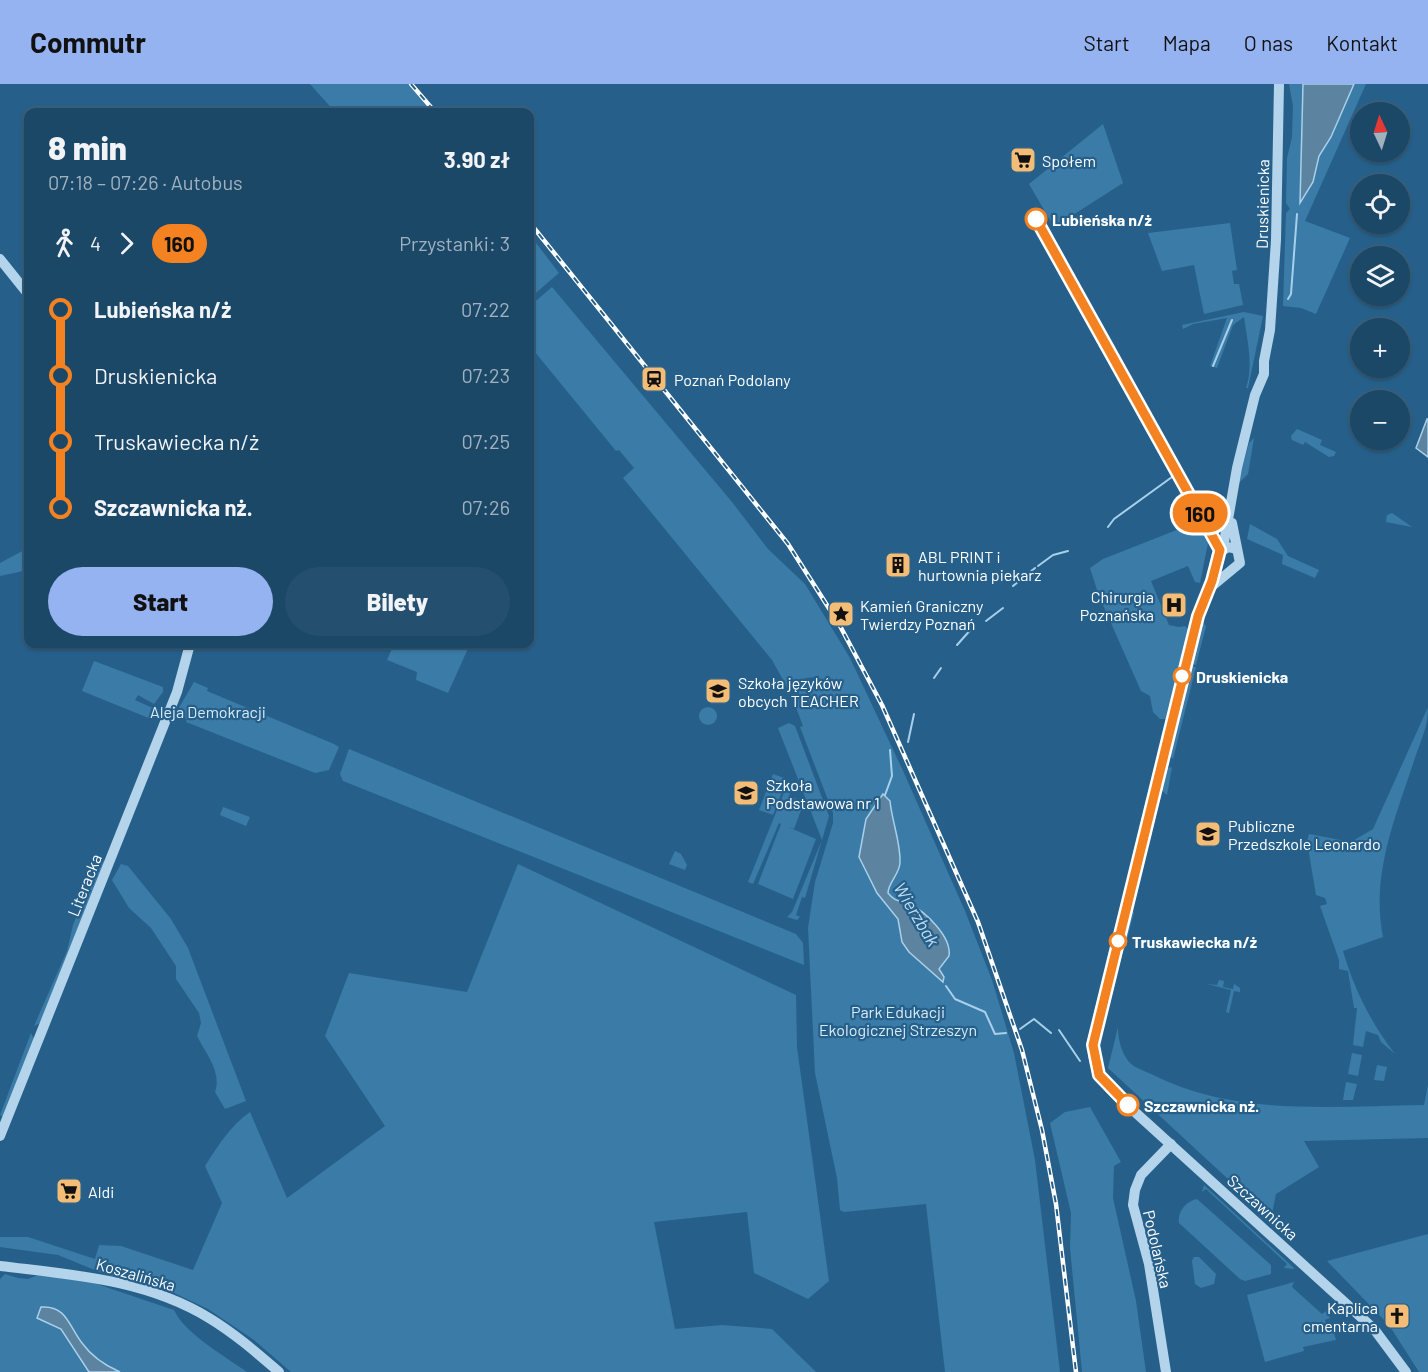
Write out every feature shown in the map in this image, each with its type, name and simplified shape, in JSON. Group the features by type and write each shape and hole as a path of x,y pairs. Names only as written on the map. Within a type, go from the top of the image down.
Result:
{"street":[{"name":"Druskienicka","path":"1223,548 1237,468 1255,396 1264,374 1272,312 1279,84"},
{"path":"0,259 24,289"},
{"name":"Druskienicka","path":"1230,508 1236,549"},
{"path":"1223,548 1236,549 1240,556 1240,564 1228,571 1209,588 1217,554 1223,548"},
{"path":"1216,562 1220,568 1228,571"},
{"name":"Szczawnicka","path":"1209,588 1198,616 1095,1035 1093,1052 1096,1068 1114,1093 1374,1329 1391,1348 1406,1372"},
{"name":"Literacka","path":"0,1136 177,692 189,648"},
{"name":"Podolańska","path":"1166,1372 1151,1275 1133,1205 1135,1190 1141,1175 1171,1144"},
{"name":"Koszalińska","path":"0,1266 100,1278 161,1295 221,1326 279,1372"}],"green space":[{"path":"310,84 408,84 428,108 331,108"},
{"path":"1289,84 1366,84 1358,102 1350,102 1350,120 1305,221 1350,238 1316,314 1301,308 1283,306 1286,213 1290,209 1286,203 1287,158 1292,137 1293,106"},
{"path":"1103,124 1123,183 1054,227 1029,184"},
{"path":"1230,223 1237,270 1232,271 1234,284 1239,284 1243,305 1204,314 1194,265 1162,271 1148,233"},
{"path":"534,240 559,273 534,295"},
{"name":"Park Edukacji Ekologicznej Strzeszyn","path":"552,287 732,502 768,549 805,584 850,658 965,911 992,980 1014,1053 1035,1160 1060,1372 945,1372 926,1204 844,1212 840,1210 837,1178 815,1073 808,928 815,882 833,823 833,813 800,727 803,726 792,697 816,677 806,678 802,684 797,683 787,687 772,660 623,478 634,468 619,450 616,451 534,351 534,303"},
{"path":"1244,312 1263,316 1248,388 1246,388 1250,362 1244,317 1233,325 1217,368 1210,366 1227,318 1193,324 1183,329 1182,325"},
{"path":"1297,429 1322,440 1320,445 1336,452 1334,456 1329,457 1305,442 1303,445 1292,440 1291,436"},
{"path":"1254,438 1248,474 1238,484 1249,443"},
{"path":"1392,513 1412,527 1386,522 1387,515"},
{"path":"1197,522 1208,543 1200,583 1195,582 1188,566 1151,581 1169,625 1185,626 1190,631 1167,719 1160,719 1153,712 1150,696 1141,691 1099,596 1090,568 1103,559"},
{"path":"1250,524 1277,539 1288,556 1319,570 1315,578 1282,564 1283,555 1247,539"},
{"path":"24,550 24,571 0,576 0,563"},
{"path":"1202,621 1206,626 1196,665 1192,664"},
{"path":"392,648 468,648 448,693 416,680 417,672 387,660"},
{"path":"94,661 163,687 163,692 154,704 138,695 135,700 155,709 151,719 82,691"},
{"path":"1189,666 1196,667 1173,759 1167,752"},
{"name":"Aleja Demokracji","path":"194,682 208,688 207,691 339,747 329,770 315,773 186,722 187,719 178,716 177,711"},
{"path":"708,707 714,710 717,716 714,722 708,725 702,722 699,716 702,710"},
{"path":"1428,707 1425,729 1386,849 1380,892 1383,937 1343,951 1364,1005 1395,1054 1381,1042 1378,1035 1366,1031 1363,1047 1353,1045 1357,1008 1354,1008 1348,971 1339,969 1339,960 1320,906 1327,904 1325,898 1316,895 1307,841 1309,834 1351,842 1373,829"},
{"path":"789,723 795,726 829,816 822,840 778,728"},
{"path":"349,749 796,934 803,943 804,965 343,781 340,774"},
{"path":"1172,767 1167,795 1159,788 1163,769"},
{"path":"773,774 787,779 773,815 759,810"},
{"path":"787,785 793,787 789,796 804,802 794,829 788,827 816,839 793,899 758,884 781,824 779,823 753,884 748,882"},
{"path":"223,807 250,817 246,826 220,815"},
{"path":"822,840 805,898 802,897 796,915 800,917 797,920 787,917 792,912"},
{"path":"675,851 681,854 687,865 685,870 669,864"},
{"path":"102,854 104,863 40,1023 34,1026 67,951 73,925"},
{"path":"121,864 128,866 171,919 188,948 246,1101 225,1109 215,1092 217,1085 215,1070 197,1036 201,1023 199,1013 176,979 176,966 151,928 129,908 112,880"},
{"path":"518,864 796,995 797,1047 829,1281 808,1299 754,1273 747,1212 654,1222 675,1329 722,1325 772,1329 816,1372 291,1372 254,1340 208,1309 170,1291 102,1273 58,1255 0,1247 0,1237 28,1237 95,1259 99,1245 121,1246 193,1270 222,1203 205,1166 230,1130 250,1112 287,1198 385,1126 325,1036 349,973 467,992"},
{"path":"1129,911 1134,912 1124,951 1121,943"},
{"path":"1219,980 1224,981 1223,987 1233,989 1234,984 1240,988 1240,992 1234,991 1229,1013 1226,1012 1231,990 1207,984 1217,985"},
{"path":"1118,1027 1122,1050 1131,1064 1185,1088 1218,1098 1286,1106 1424,1105 1428,1085 1428,1138 1304,1141 1319,1167 1276,1194 1272,1214 1257,1202 1255,1204 1108,1068"},
{"path":"31,1033 34,1039 3,1117 0,1115"},
{"path":"1352,1053 1362,1055 1358,1076 1348,1074"},
{"path":"1377,1065 1387,1067 1384,1081 1374,1080"},
{"path":"1346,1082 1357,1084 1353,1100 1343,1100"},
{"path":"1090,1107 1121,1162 1114,1166 1113,1198 1136,1301 1146,1372 1082,1372 1070,1248 1071,1213 1050,1123 1065,1112"},
{"path":"1204,1185 1294,1269 1284,1268 1287,1264 1206,1189 1202,1192"},
{"path":"1197,1199 1271,1265 1271,1274 1245,1281 1240,1279 1179,1223 1179,1215 1183,1208 1189,1202"},
{"path":"1428,1234 1428,1372 1419,1372 1389,1325 1327,1261"},
{"path":"1194,1257 1199,1257 1216,1274 1214,1284 1201,1288 1195,1284 1192,1261"},
{"path":"5,1274 28,1279 38,1275 88,1281 174,1310 179,1319 196,1336 247,1372 0,1372 0,1279"},
{"path":"1294,1282 1292,1287 1322,1314 1326,1311 1330,1318 1325,1320 1327,1327 1332,1326 1336,1340 1303,1347 1304,1351 1265,1362 1247,1295"}],"water":[{"path":"1303,84 1354,84 1331,137 1319,156 1313,182 1300,203"},
{"path":"1428,419 1428,457 1416,448"},
{"path":"883,794 890,801 900,855 899,867 888,893 895,899 922,912 942,933 949,949 949,956 939,969 944,977 943,982 909,952 902,942 898,919 877,893 859,857 866,819"},
{"path":"41,1307 50,1307 62,1313 90,1352 120,1372 89,1372 61,1329 37,1318"}],"waterway":[{"name":"Wierzbak","path":"1288,299 1291,294 1297,214"},
{"name":"Wierzbak","path":"1213,366 1232,320"},
{"name":"Wierzbak","path":"1108,527 1114,519 1172,477"},
{"name":"Wierzbak","path":"1038,566 1053,555 1068,551"},
{"name":"Wierzbak","path":"1013,586 1035,568"},
{"name":"Wierzbak","path":"986,621 1003,608"},
{"name":"Wierzbak","path":"957,645 973,627"},
{"name":"Wierzbak","path":"934,678 941,668"},
{"name":"Wierzbak","path":"908,742 914,714"},
{"name":"Wierzbak","path":"885,795 892,776 890,750"},
{"name":"Wierzbak","path":"946,986 955,999 985,1012 995,1034 1006,1033"},
{"name":"Wierzbak","path":"1020,1029 1034,1019 1051,1033"},
{"name":"Wierzbak","path":"1059,1030 1080,1061"}],"railway":[{"path":"411,84 432,108"},
{"path":"534,228 788,544 839,624 882,705 978,922 1022,1050 1042,1130 1056,1204 1076,1372"}],"bus line":[{"name":"160","path":"1036,219 1220,550 1217,554 1212,581 1198,616 1093,1045 1094,1063 1099,1075 1106,1085 1128,1105"}],"place":[{"name":"Społem","path":"1023,160"},
{"name":"Lubieńska n/ż","path":"1036,219"},
{"name":"Poznań Podolany","path":"654,379"},
{"name":"ABL PRINT i hurtownia piekarz","path":"898,565"},
{"name":"Chirurgia Poznańska","path":"1174,605"},
{"name":"Kamień Graniczny Twierdzy Poznań","path":"841,614"},
{"name":"Druskienicka","path":"1182,676"},
{"name":"Szkoła języków obcych TEACHER","path":"718,691"},
{"name":"Szkoła Podstawowa nr 1","path":"746,793"},
{"name":"Publiczne Przedszkole Leonardo","path":"1208,834"},
{"name":"Truskawiecka n/ż","path":"1118,941"},
{"name":"Szczawnicka nż.","path":"1128,1105"},
{"name":"Aldi","path":"69,1191"},
{"name":"Kaplica cmentarna","path":"1397,1316"}]}
